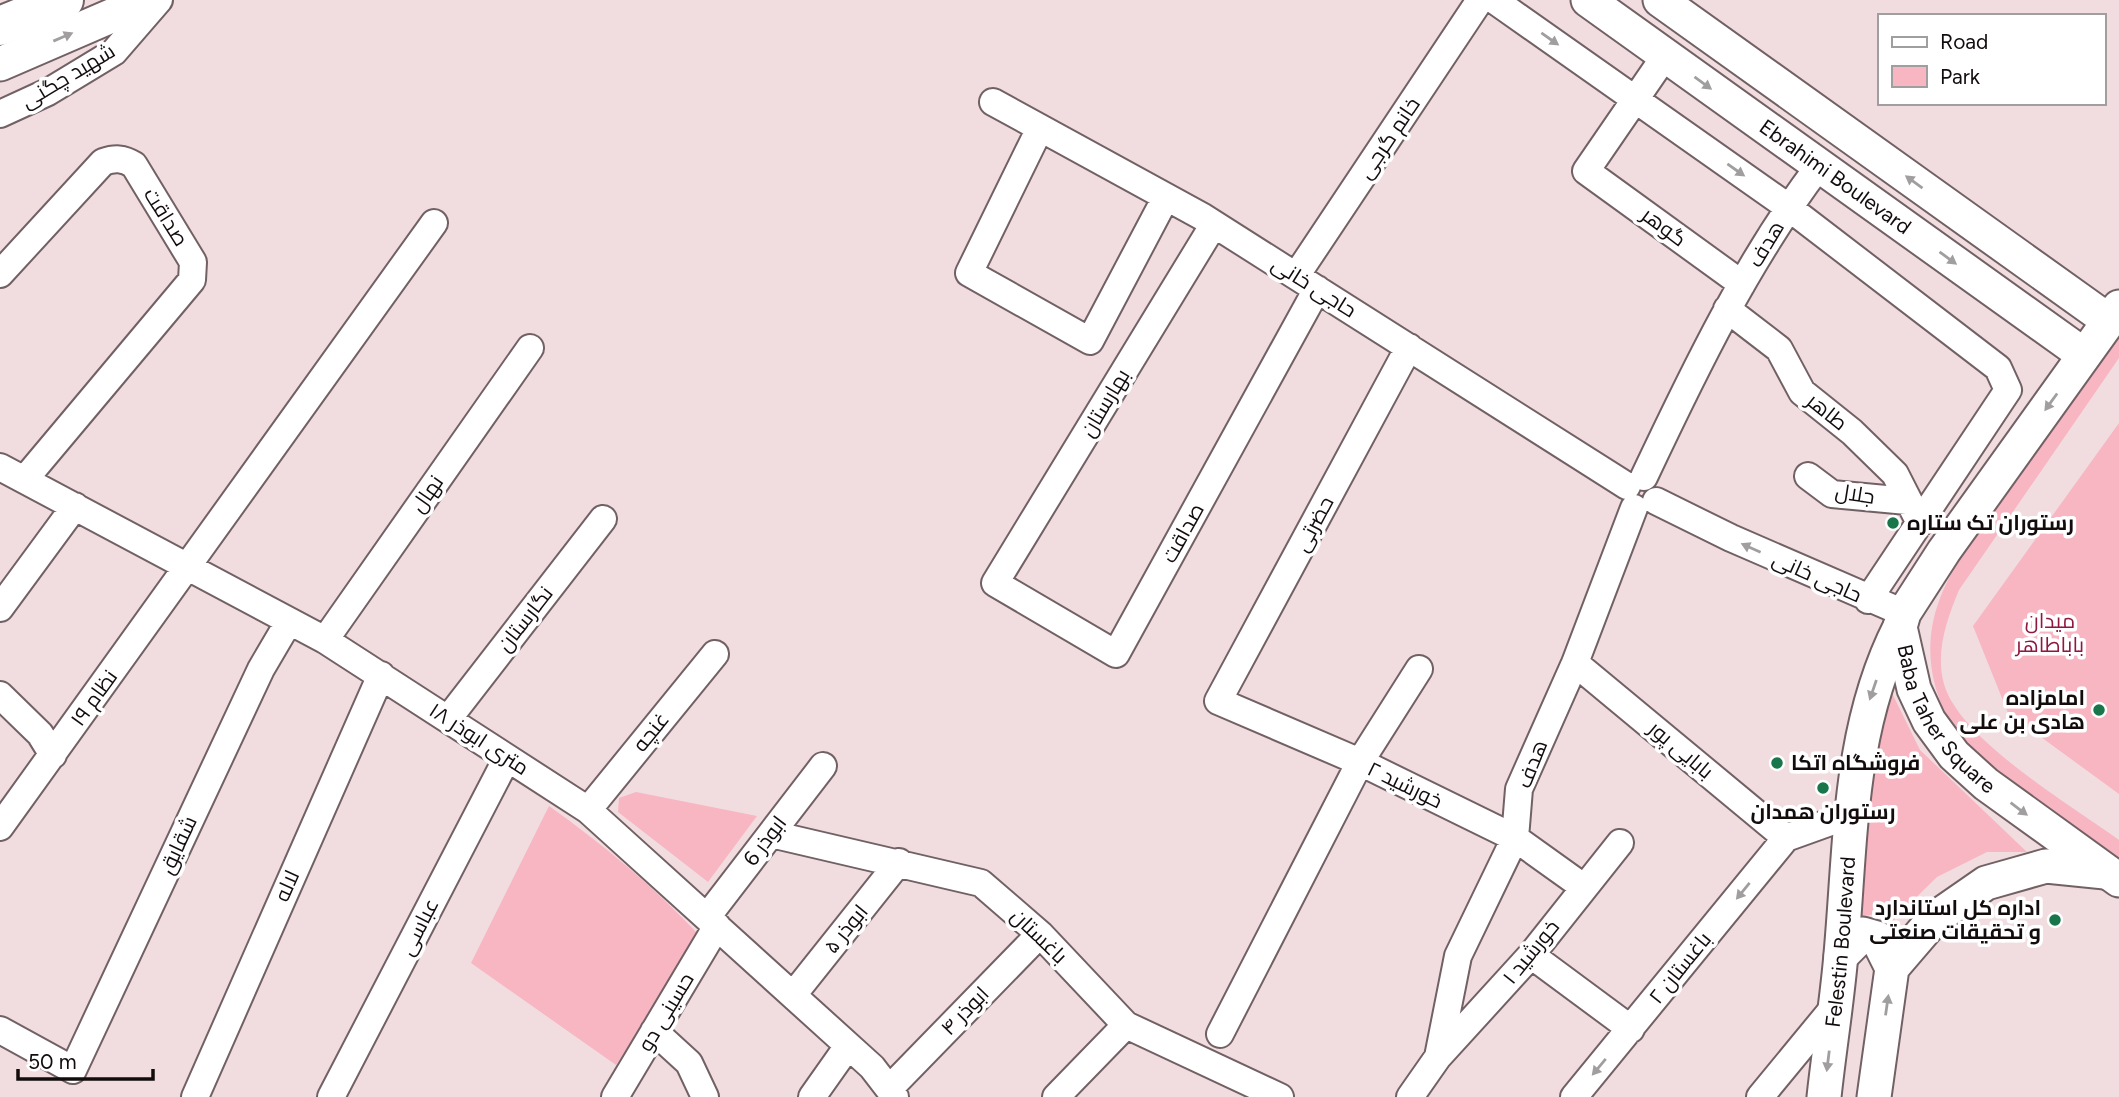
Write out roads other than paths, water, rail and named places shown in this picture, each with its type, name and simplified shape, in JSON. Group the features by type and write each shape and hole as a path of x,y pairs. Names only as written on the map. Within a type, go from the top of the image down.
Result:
{"highway":[{"path":"0,26 64,0"}],"main road":[{"path":"0,64 148,0"},
{"name":"Ebrahimi Boulevard","path":"1588,0 2084,355"},
{"name":"Ebrahimi Boulevard","path":"1660,0 2057,284 2114,314"},
{"path":"2029,316 2041,317 2055,307 2060,299 2057,284"},
{"name":"Baba Taher Square","path":"2114,314 1944,551 1902,620 1914,689 1928,721 1954,755 1986,785 2114,876"},
{"name":"Felestin Boulevard","path":"1824,1097 1841,956 1850,815 1869,701 1883,660 1902,620"},
{"path":"1874,1097 1892,968 1934,919 1986,883 2046,866 2114,876"},
{"path":"1841,956 1863,934 1877,938 1892,968"}],"street":[{"name":"شهید چگنی","path":"0,114 48,92 114,52 159,0"},
{"name":"خانم گرجی","path":"1307,283 1480,0"},
{"path":"1494,0 1788,207 1998,368 2008,390 1913,512 1868,600"},
{"path":"1636,100 1665,56"},
{"name":"گوهر","path":"1636,100 1586,171 1742,284"},
{"name":"حاجی خانی","path":"993,102 1214,225 1640,493 1868,600 1902,620"},
{"path":"1040,128 969,273 1090,341 1166,197"},
{"name":"صداقت","path":"0,274 103,162 114,158 134,165 193,262 192,280 25,479"},
{"name":"هدف","path":"1410,1097 1438,1057 1458,956 1515,838 1519,789 1576,663 1640,493 1727,309 1788,207 1819,166"},
{"name":"نظام ۱۹","path":"0,827 434,223"},
{"name":"بهارستان","path":"995,583 1214,225"},
{"name":"صداقت","path":"995,583 1116,654 1307,283"},
{"name":"طاهر","path":"1727,309 1779,349 1802,393 1852,432 1895,474 1913,512"},
{"name":"حضرتی","path":"1218,701 1409,346"},
{"name":"نهال","path":"325,640 530,348"},
{"name":"۱۸ متری ابوذر","path":"0,467 325,640 588,810 872,1067 892,1093"},
{"name":"جلال","path":"1808,476 1832,494 1913,512"},
{"path":"0,608 75,506"},
{"name":"نگارستان","path":"448,719 603,519"},
{"name":"شقایق","path":"0,1030 73,1070 261,669 288,622"},
{"name":"غنچه","path":"588,810 715,654"},
{"name":"بابایی پور","path":"1576,663 1786,838"},
{"path":"1220,1034 1360,762 1419,669"},
{"name":"لاله","path":"195,1097 381,675"},
{"path":"0,695 40,734 53,755"},
{"name":"خورشید ۲","path":"1218,701 1360,762 1515,838 1582,886"},
{"name":"عباسی","path":"331,1097 507,758"},
{"name":"ابوذر 6","path":"712,922 771,834 823,766"},
{"path":"1786,838 1850,815"},
{"name":"باغستان","path":"771,834 981,883 1040,934 1126,1025 1267,1095"},
{"name":"باغستان ۲","path":"1574,1097 1786,838"},
{"name":"خورشید ۱","path":"1438,1057 1531,955 1582,886 1620,843"},
{"name":"ابوذر ۵","path":"793,995 900,863"},
{"name":"حسینی دو","path":"615,1097 654,1031 712,922"},
{"name":"ابوذر ۴","path":"892,1093 1040,934"},
{"path":"1531,955 1631,1029"},
{"path":"1760,1097 1835,1006"},
{"path":"1056,1097 1126,1025"},
{"path":"654,1031 689,1063 705,1097"},
{"path":"812,1097 848,1046"}],"place":[{"name":"رستوران تک ستاره","path":"1893,523"},
{"name":"امامزاده هادی بن علی","path":"2099,710"},
{"name":"فروشگاه اتکا","path":"1777,763"},
{"name":"رستوران همدان","path":"1823,788"},
{"name":"اداره کل استاندارد و تحقیقات صنعتی","path":"2055,920"}],"park label":[{"name":"میدان باباطاهر","path":"2050,633"}]}
